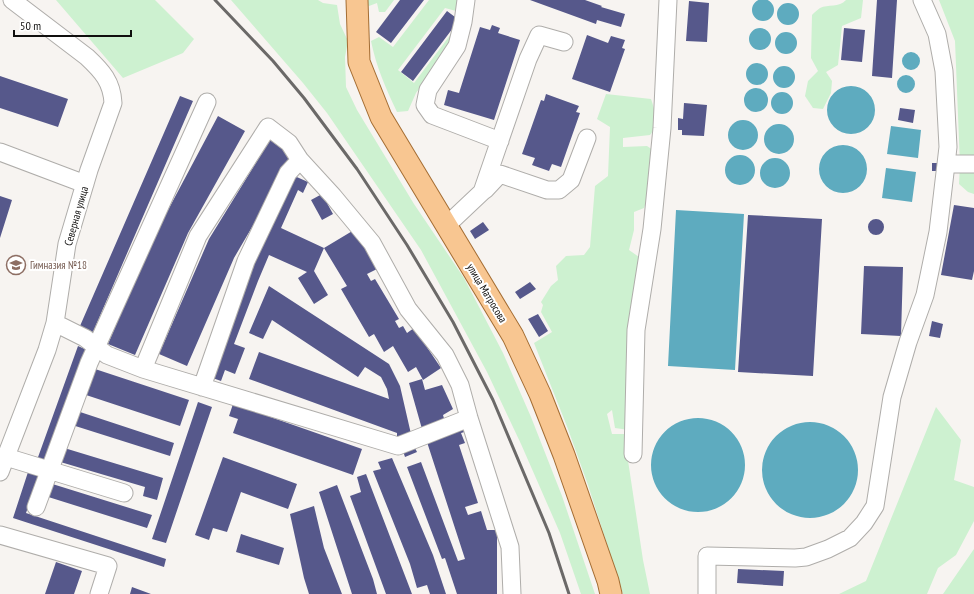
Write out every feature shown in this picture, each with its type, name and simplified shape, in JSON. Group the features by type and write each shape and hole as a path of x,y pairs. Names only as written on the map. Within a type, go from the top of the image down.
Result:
{"main road":[{"name":"улица Матросова","path":"357,0 358,62 381,117 514,336 540,394 567,463 608,581 611,594"}],"street":[{"name":"Северная улица","path":"3,464 47,350 55,324 67,244 96,148 109,117 113,103 112,92 108,82 98,67 12,0"},
{"path":"466,0 464,22 457,46 428,90 426,105 432,115 500,141"},
{"path":"633,454 636,330 652,229 662,128 668,0"},
{"path":"707,594 707,556 795,558 828,550 850,538 864,523 875,506 892,397 926,288 938,232 948,147 944,71 937,34 922,0"},
{"path":"482,192 528,59 539,35 564,42"},
{"path":"36,507 89,363 207,102"},
{"path":"143,369 198,236 268,127 289,143 300,160 333,196 372,243 408,310 445,355 460,385 510,546 512,594"},
{"path":"447,225 500,174 547,190 559,190 571,180 587,138"},
{"path":"0,152 85,184"},
{"path":"202,387 246,261 288,173 300,160"},
{"path":"946,164 974,164"},
{"path":"55,324 85,338 107,355 143,369 398,446 469,418"},
{"path":"3,464 49,470 124,493"},
{"path":"0,535 108,566 99,594"}],"green space":[{"path":"56,0 155,0 194,39 183,53 123,78"},
{"path":"231,0 318,0 323,3 337,5 340,24 348,41 345,57 346,87 357,110 414,204 464,278 503,353 531,417 562,496 595,594 581,594 560,533 521,444 487,372 421,250 327,113"},
{"path":"364,0 394,0 385,12 379,12 377,3 369,6 364,2"},
{"path":"429,0 459,0 456,11 445,8 398,70 414,83 451,34 454,36 453,42 416,93 408,111 397,112 382,77 371,41 379,37 393,47"},
{"path":"846,0 863,0 861,18 842,26 838,65 826,72 832,81 831,93 823,109 813,108 805,96 808,81 818,71 811,58 812,15 820,8 837,5"},
{"path":"939,0 974,0 974,194 968,192 959,184 960,165 955,41"},
{"path":"606,94 651,99 655,117 653,131 650,135 623,138 623,147 647,146 653,150 649,194 644,208 634,212 634,230 629,250 639,257 627,334 629,430 615,428 612,410 607,414 612,434 624,434 643,560 650,594 623,594 588,485 568,429 534,343 552,332 541,312 543,305 541,302 551,286 558,280 556,266 566,256 584,255 590,247 595,186 608,176 610,127 597,119"},
{"path":"936,407 961,440 954,480 974,487 974,521 956,555 938,568 927,594 839,594 866,581"},
{"path":"974,549 974,594 943,594"}],"water":[{"path":"763,-1 771,2 774,10 771,18 763,21 755,18 752,10 755,2"},
{"path":"788,3 796,6 799,14 796,22 788,25 780,22 777,14 780,6"},
{"path":"756,28 764,28 771,35 771,43 764,50 756,50 749,43 749,35"},
{"path":"782,32 790,32 797,39 797,47 790,54 782,54 775,47 775,39"},
{"path":"911,52 917,55 920,61 917,67 911,70 905,67 902,61 905,55"},
{"path":"757,63 765,66 768,74 765,82 757,85 749,82 746,74 749,66"},
{"path":"784,66 792,69 795,77 792,85 784,88 776,85 773,77 776,69"},
{"path":"906,75 912,78 915,84 912,90 906,93 900,90 897,84 900,78"},
{"path":"846,86 856,86 868,93 875,105 875,115 868,127 856,134 846,134 838,130 831,123 827,115 827,105 831,97 838,90"},
{"path":"756,88 764,92 768,100 764,108 756,112 748,108 744,100 748,92"},
{"path":"782,92 790,95 793,103 790,111 782,114 774,111 771,103 774,95"},
{"path":"743,120 754,124 758,135 754,146 743,150 732,146 728,135 732,124"},
{"path":"779,124 785,125 793,133 793,145 785,153 779,154 773,153 765,145 764,139 765,133 773,125"},
{"path":"891,126 921,130 918,158 887,154"},
{"path":"843,145 852,147 860,152 865,160 867,169 865,178 860,186 852,191 843,193 834,191 826,186 821,178 819,169 821,160 826,152 834,147"},
{"path":"740,155 750,160 755,170 750,180 740,185 730,180 725,170 730,160"},
{"path":"775,158 785,163 790,173 785,183 775,188 765,183 760,173 765,163"},
{"path":"886,168 916,172 912,202 882,198"},
{"path":"676,210 744,214 735,370 668,366"},
{"path":"689,418 707,418 716,421 732,431 742,447 745,456 745,474 742,483 732,499 716,509 707,512 689,512 680,509 664,499 654,483 651,474 651,456 654,447 664,431 680,421"},
{"path":"810,422 828,426 844,436 854,452 858,470 854,488 844,504 828,514 810,518 792,514 776,504 766,488 762,470 766,452 776,436 792,426"}],"building":[{"path":"400,0 424,0 391,43 376,32"},
{"path":"530,0 585,0 602,6 601,7 625,14 621,27 597,20 596,24"},
{"path":"877,0 897,0 892,78 872,76"},
{"path":"689,1 709,3 707,42 686,41"},
{"path":"447,11 459,20 413,81 401,72"},
{"path":"492,25 500,28 498,33 520,40 494,120 444,105 448,90 459,93 480,27 490,30"},
{"path":"844,28 865,30 862,62 841,60"},
{"path":"587,35 608,43 611,36 625,40 622,48 625,49 610,92 572,79"},
{"path":"0,76 68,99 58,127 0,108"},
{"path":"546,94 579,106 576,112 580,113 561,167 552,164 549,171 532,165 535,158 522,154 541,100 544,101"},
{"path":"180,96 193,101 93,332 80,326"},
{"path":"684,103 707,105 704,136 682,135 682,130 678,130 678,118 683,119"},
{"path":"900,108 915,110 913,123 898,120"},
{"path":"218,116 245,131 188,233 135,355 108,344 151,242"},
{"path":"270,140 293,157 234,258 187,366 159,354 209,239"},
{"path":"932,163 941,163 941,171 932,171"},
{"path":"290,174 308,182 303,193 298,190 281,228 324,248 314,271 328,295 314,304 298,278 307,272 269,255 234,344 245,348 235,374 225,370 221,381 207,376"},
{"path":"322,194 333,214 322,220 311,200"},
{"path":"0,196 12,200 0,238"},
{"path":"954,205 974,208 974,271 972,280 941,275"},
{"path":"748,215 822,219 813,376 738,372"},
{"path":"876,219 882,221 884,227 882,233 876,235 870,233 868,227 870,221"},
{"path":"483,222 489,230 475,239 470,231"},
{"path":"354,230 377,269 367,274 371,281 375,279 399,319 395,321 399,328 403,326 407,333 414,328 441,368 423,380 416,367 408,372 393,346 384,352 374,334 369,337 341,289 347,286 324,248"},
{"path":"864,266 903,267 901,336 861,334"},
{"path":"530,282 536,289 520,299 515,292"},
{"path":"269,286 389,364 400,386 411,434 397,437 397,433 249,379 259,352 389,399 387,389 381,377 365,367 358,377 272,320 263,339 249,333"},
{"path":"538,314 548,331 539,337 528,319"},
{"path":"932,321 943,324 940,338 929,336"},
{"path":"78,346 87,350 46,463 37,460"},
{"path":"92,368 189,400 180,426 83,394"},
{"path":"422,379 425,390 442,385 453,409 443,415 445,422 422,429 409,383"},
{"path":"198,402 212,407 166,543 152,539"},
{"path":"233,404 362,449 353,475 233,433 238,419 229,416"},
{"path":"74,410 174,443 170,456 69,424"},
{"path":"466,426 468,431 461,433 465,443 459,445 478,503 465,507 468,515 481,511 487,530 497,530 497,594 457,594 445,558 442,559 407,467 421,462 458,561 465,559 426,439"},
{"path":"413,444 417,452 405,457 402,448"},
{"path":"61,447 163,478 157,500 143,496 145,487 57,461"},
{"path":"223,457 297,484 288,509 241,492 227,532 213,528 209,540 195,535"},
{"path":"392,458 433,555 446,594 430,594 427,585 417,588 410,564 373,471 381,469 378,462"},
{"path":"29,469 40,473 26,513 166,559 164,567 13,518"},
{"path":"366,474 412,594 386,594 350,496 361,492 357,477"},
{"path":"46,482 152,515 147,528 42,495"},
{"path":"337,485 373,579 377,594 352,594 319,492"},
{"path":"314,506 324,548 342,594 309,594 290,514"},
{"path":"241,534 284,548 279,565 236,552"},
{"path":"56,562 82,571 74,594 45,594"},
{"path":"738,569 784,571 783,586 737,583"},
{"path":"132,587 151,594 130,594"}],"railway":[{"path":"215,0 273,61 304,98 357,169 407,245 453,322 493,400 549,533 569,594"}],"place":[{"name":"Гимназия №18","path":"16,265"}]}
